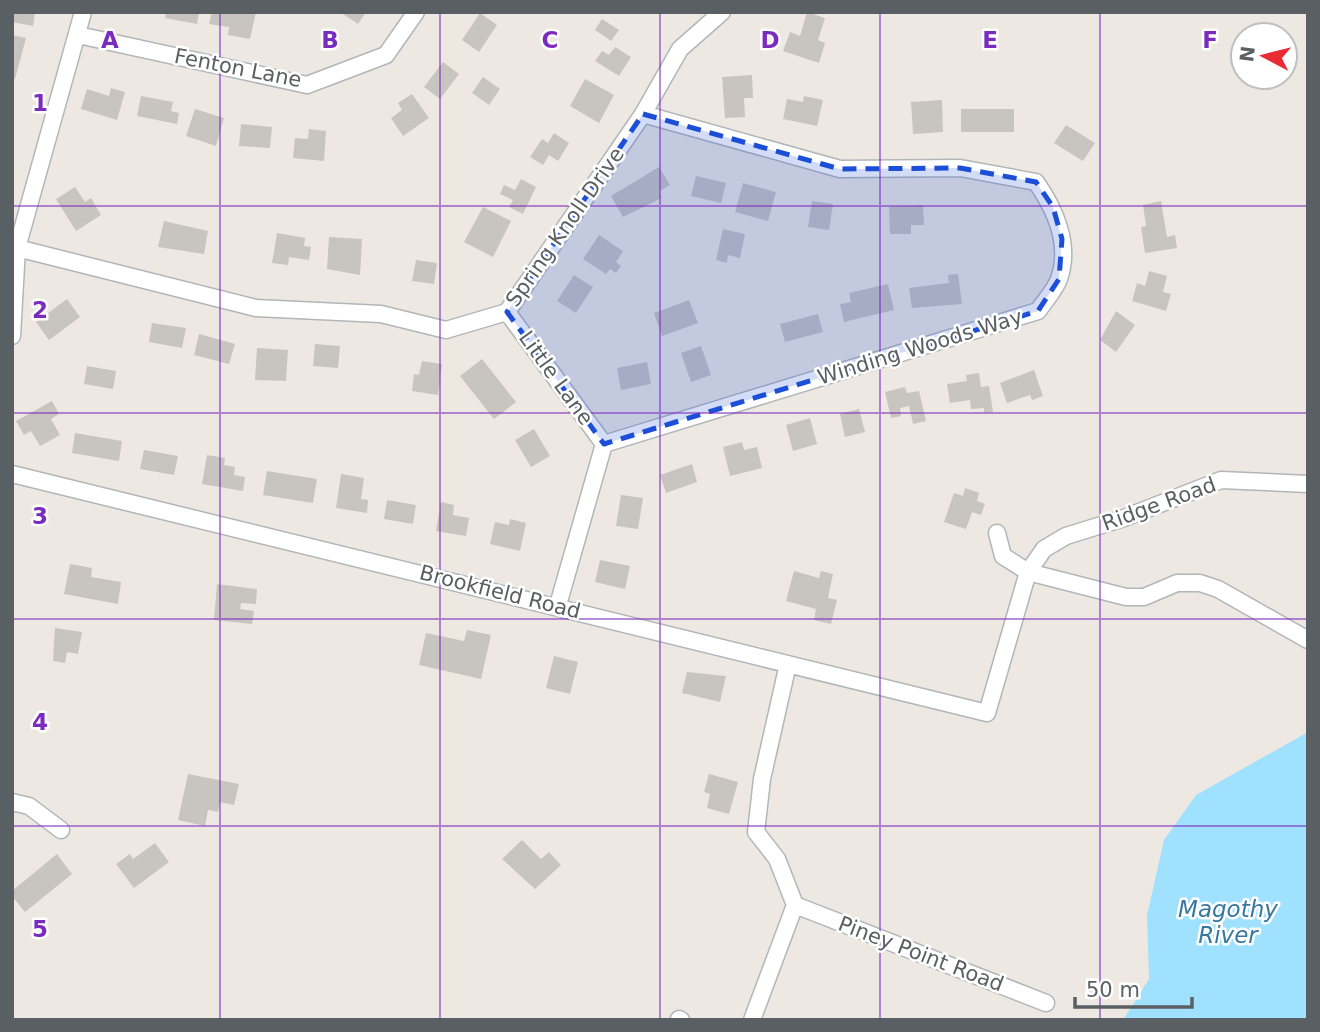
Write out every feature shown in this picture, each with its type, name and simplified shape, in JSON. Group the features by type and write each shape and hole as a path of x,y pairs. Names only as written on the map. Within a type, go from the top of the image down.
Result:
{"street":[{"path":"12,336 17,248 83,12"},
{"name":"Fenton Lane","path":"78,35 307,85 386,55 416,12"},
{"name":"Spring Knoll Drive","path":"17,248 256,308 380,314 446,330 508,312 643,114 680,49 722,12"},
{"name":"Winding Woods Way","path":"604,444 1038,311 1059,279 1062,239 1053,206 1036,182 960,168 840,169 643,114"},
{"name":"Little Lane","path":"508,312 604,444"},
{"path":"558,605 604,444"},
{"name":"Brookfield Road","path":"12,474 558,605 987,713 1028,572"},
{"name":"Ridge Road","path":"1028,572 1044,550 1066,536 1124,518 1198,487 1221,480 1308,484"},
{"path":"997,534 1003,556 1028,572 1126,597 1144,597 1177,583 1200,583 1217,589 1308,640"},
{"path":"752,1020 795,905 777,859 756,832 762,779 788,664"},
{"path":"12,802 29,806 61,830"},
{"name":"Piney Point Road","path":"795,905 1046,1003"}],"highlighted area":[{"path":"643,114 840,169 960,168 1036,182 1053,207 1062,239 1059,279 1038,311 604,444 507,312"}],"water":[{"name":"Magothy River","path":"1308,732 1308,1020 1123,1020 1149,979 1147,915 1164,840 1196,795"}],"building":[{"path":"13,12 35,12 33,26 12,22"},
{"path":"166,12 199,12 197,24 165,18"},
{"path":"212,12 256,12 250,39 228,35 229,27 209,24"},
{"path":"340,12 366,12 358,24"},
{"path":"807,12 825,18 818,40 825,43 819,63 783,51 790,32 800,36"},
{"path":"480,13 497,25 479,52 462,40"},
{"path":"602,19 619,30 611,41 595,30"},
{"path":"12,35 26,38 15,79 12,78"},
{"path":"615,47 631,57 619,76 595,61 602,51 609,55"},
{"path":"443,62 459,74 440,99 424,87"},
{"path":"752,75 753,98 744,98 745,117 725,118 722,77"},
{"path":"483,77 500,89 489,105 472,93"},
{"path":"585,79 614,95 599,123 570,106"},
{"path":"111,88 125,92 117,120 81,109 87,89 109,96"},
{"path":"412,94 429,118 403,136 391,118 402,110 398,103"},
{"path":"141,96 173,102 171,111 179,113 177,124 137,116"},
{"path":"804,96 823,100 817,126 783,119 787,99 803,102"},
{"path":"942,100 943,132 913,134 911,102"},
{"path":"195,109 224,118 216,146 186,136"},
{"path":"961,109 1014,109 1014,132 961,132"},
{"path":"241,124 272,127 270,148 239,146"},
{"path":"1066,125 1095,143 1083,161 1054,143"},
{"path":"309,129 326,131 324,161 293,158 295,138 308,139"},
{"path":"554,133 569,143 558,161 549,155 543,165 530,157 542,139 548,143"},
{"path":"659,167 670,185 659,191 662,198 623,217 611,196"},
{"path":"696,176 726,183 721,203 691,196"},
{"path":"521,179 536,187 523,214 509,207 513,200 500,194 504,185 515,190"},
{"path":"743,183 776,192 768,221 735,212"},
{"path":"75,187 85,202 91,198 101,215 76,231 56,199"},
{"path":"812,201 833,204 829,230 808,227"},
{"path":"1161,201 1167,237 1175,235 1177,248 1145,253 1141,227 1146,226 1143,205"},
{"path":"923,205 924,225 911,225 911,234 890,234 889,207"},
{"path":"483,207 511,221 493,257 464,242"},
{"path":"164,221 208,231 204,254 158,247"},
{"path":"723,229 745,234 740,258 728,255 727,263 716,260"},
{"path":"277,233 305,238 304,246 311,247 309,260 289,257 288,265 272,263"},
{"path":"599,235 623,251 616,262 621,266 616,273 610,269 606,274 583,259"},
{"path":"329,237 362,239 360,275 327,269"},
{"path":"416,260 437,263 434,284 412,281"},
{"path":"1149,271 1167,276 1163,292 1171,294 1166,311 1132,301 1137,283 1145,286"},
{"path":"958,274 962,304 912,308 909,288 949,283 948,275"},
{"path":"574,275 593,287 576,313 557,301"},
{"path":"888,284 894,310 844,322 840,304 851,302 849,293"},
{"path":"67,299 80,317 49,340 36,322"},
{"path":"689,300 698,323 662,336 654,313"},
{"path":"1116,311 1135,325 1116,352 1100,340"},
{"path":"818,314 823,332 785,342 780,324"},
{"path":"152,323 186,328 182,348 149,342"},
{"path":"199,334 235,344 229,364 194,355"},
{"path":"315,344 340,346 338,368 313,366"},
{"path":"701,346 711,375 691,382 681,353"},
{"path":"257,348 288,350 286,381 255,380"},
{"path":"482,359 516,402 494,419 460,376"},
{"path":"422,361 442,364 438,395 412,391 414,374 419,375"},
{"path":"647,362 651,384 621,390 617,368"},
{"path":"87,366 116,371 113,389 84,384"},
{"path":"1034,370 1043,396 1032,400 1030,395 1007,403 1000,383"},
{"path":"979,373 981,387 989,386 993,412 984,413 984,408 971,409 970,400 950,403 947,384 967,381 966,375"},
{"path":"905,387 907,393 919,391 926,421 913,424 909,406 900,408 901,416 891,418 885,392"},
{"path":"52,401 59,414 51,419 60,435 40,446 31,431 24,435 16,421"},
{"path":"859,409 865,432 845,437 840,414"},
{"path":"810,418 817,444 793,451 786,425"},
{"path":"534,429 550,456 531,467 515,440"},
{"path":"75,433 122,441 119,461 72,453"},
{"path":"742,442 744,450 757,447 762,468 730,476 723,447"},
{"path":"144,450 178,456 174,475 140,469"},
{"path":"207,455 225,458 224,465 235,467 234,475 245,477 243,491 202,484"},
{"path":"692,464 697,482 666,493 660,475"},
{"path":"267,471 317,479 313,503 263,495"},
{"path":"341,474 364,478 361,499 368,500 367,513 336,508"},
{"path":"965,488 979,493 977,501 985,504 981,515 972,512 966,529 944,522 954,493 963,496"},
{"path":"621,495 643,498 638,529 616,526"},
{"path":"387,500 416,505 413,524 384,519"},
{"path":"441,502 454,505 453,515 469,518 466,536 436,531"},
{"path":"510,519 526,523 520,551 490,544 495,522 509,525"},
{"path":"600,560 630,566 625,589 595,582"},
{"path":"70,564 92,568 91,577 121,582 118,604 64,594"},
{"path":"794,571 819,578 821,571 833,574 828,598 837,600 831,624 814,620 816,609 786,601"},
{"path":"217,584 257,589 256,604 241,603 240,609 254,611 252,624 214,620"},
{"path":"55,628 82,632 78,654 67,652 65,663 53,661"},
{"path":"467,630 491,635 481,679 419,665 426,633 464,641"},
{"path":"554,656 578,662 570,694 546,688"},
{"path":"687,672 726,676 720,702 682,693"},
{"path":"188,774 239,784 234,805 220,802 218,812 208,810 205,826 178,820"},
{"path":"709,774 738,782 729,814 707,808 710,794 704,792"},
{"path":"522,840 541,859 549,852 561,865 535,889 502,859"},
{"path":"155,843 169,862 134,888 116,864 130,854 133,859"},
{"path":"57,854 72,874 25,912 12,896 12,891"}]}
